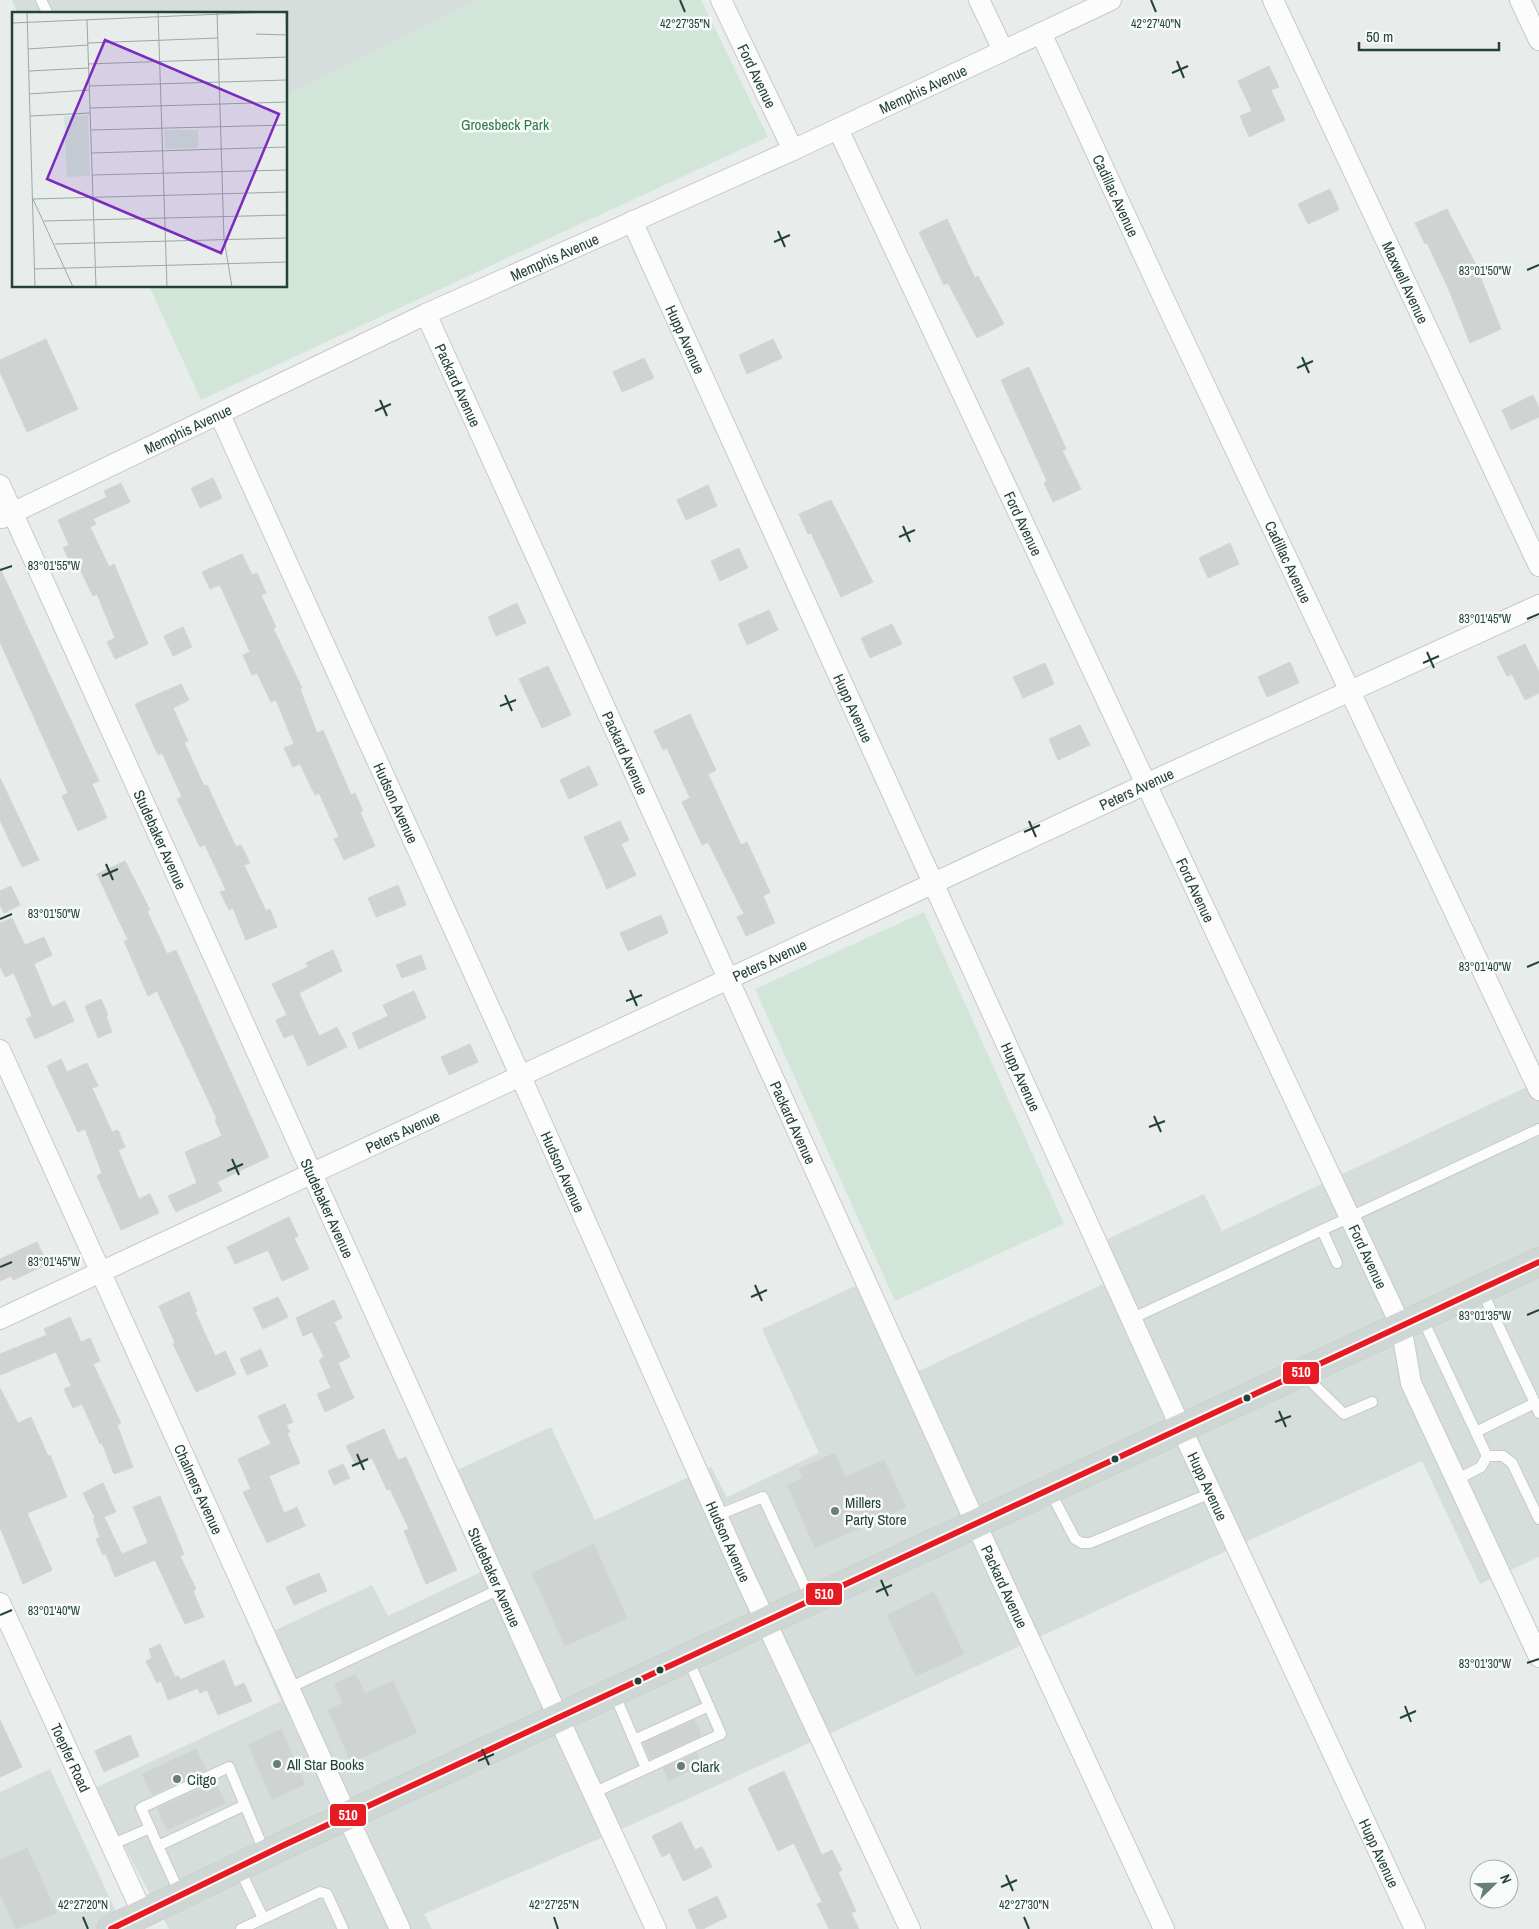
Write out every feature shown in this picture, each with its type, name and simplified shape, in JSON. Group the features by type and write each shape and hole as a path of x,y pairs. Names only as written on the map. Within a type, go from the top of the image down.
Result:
{"main road":[{"path":"111,1929 180,1894 1539,1262"}],"street":[{"name":"Ford Avenue","path":"721,0 793,150"},
{"path":"979,0 1003,50"},
{"name":"Memphis Avenue","path":"6,516 220,415 426,314 793,150 1111,0"},
{"name":"Maxwell Avenue","path":"1273,0 1539,566"},
{"path":"1520,0 1539,40"},
{"name":"Cadillac Avenue","path":"1041,33 1164,299 1539,1090"},
{"name":"Ford Avenue","path":"838,129 1349,1217 1411,1322 1411,1383 1539,1657"},
{"name":"Hupp Avenue","path":"632,221 1131,1319 1415,1929"},
{"name":"Packard Avenue","path":"426,314 976,1524 1164,1929"},
{"name":"Hudson Avenue","path":"220,415 766,1622 910,1929"},
{"name":"Studebaker Avenue","path":"0,485 6,516 313,1173 558,1719 656,1929"},
{"name":"Peters Avenue","path":"0,1319 728,979 934,885 1146,784 1539,605"},
{"name":"Chalmers Avenue","path":"0,1050 398,1928"},
{"name":"Toepfer Road","path":"0,1603 142,1912"}],"lane":[{"path":"41,0 47,12"},
{"path":"1131,1319 1539,1129"},
{"path":"1322,1230 1337,1263"},
{"path":"1476,1432 1537,1408 1481,1289"},
{"path":"1411,1322 1476,1432 1487,1456"},
{"path":"1302,1373 1344,1414 1372,1402"},
{"path":"1456,1480 1481,1467 1487,1456"},
{"path":"1487,1456 1504,1456 1512,1463 1539,1519"},
{"path":"1050,1490 1075,1539 1082,1543 1090,1543 1211,1493"},
{"path":"718,1515 763,1497 811,1601"},
{"path":"289,1688 500,1589"},
{"path":"593,1793 721,1734 688,1659"},
{"path":"614,1693 646,1768"},
{"path":"634,1740 709,1706"},
{"path":"180,1894 141,1808 172,1798 201,1784 229,1767 266,1854"},
{"path":"158,1846 185,1827 215,1813 245,1805"},
{"path":"111,1845 150,1828"},
{"path":"238,1867 263,1918"},
{"path":"241,1929 320,1892 326,1894 343,1929"}],"shaded area":[{"path":"12,0 480,0 288,95 288,12 17,12"},
{"path":"1539,1081 1539,1557 1480,1584 1422,1461 631,1825 424,1914 432,1929 169,1929 93,1789 281,1701 254,1640 372,1585 388,1616 481,1572 438,1479 551,1427 595,1520 711,1467 727,1497 819,1453 762,1329 855,1286 888,1305 919,1371 1103,1284 1088,1248 1204,1194 1222,1231"},
{"path":"50,1769 124,1929 0,1929 0,1792"}],"green space":[{"name":"Groesbeck Park","path":"480,0 701,0 768,137 201,400 150,288 288,288 288,95"},
{"path":"924,912 1064,1224 895,1301 755,989"}],"building":[{"path":"1269,66 1279,87 1271,90 1285,120 1249,137 1240,116 1252,111 1238,81"},
{"path":"1330,189 1339,210 1308,224 1298,204"},
{"path":"1447,209 1474,261 1501,329 1470,343 1449,290 1427,243 1425,244 1415,223"},
{"path":"947,219 975,278 978,276 1004,324 977,338 948,283 944,285 919,232"},
{"path":"46,339 78,409 27,432 0,372 0,360"},
{"path":"773,339 782,358 747,374 739,355"},
{"path":"644,358 654,378 622,392 613,372"},
{"path":"1029,367 1066,449 1062,450 1081,489 1053,502 1044,483 1047,481 1001,380"},
{"path":"1533,395 1539,408 1539,417 1511,430 1502,410"},
{"path":"213,478 222,498 200,508 191,488"},
{"path":"121,483 130,502 93,519 96,524 90,527 109,567 114,564 148,644 115,659 107,642 115,638 97,594 93,596 77,563 72,565 63,548 69,545 58,520 107,497 104,491"},
{"path":"708,485 717,506 686,520 677,500"},
{"path":"831,500 873,582 841,597 811,533 808,534 799,514"},
{"path":"1230,543 1239,564 1208,578 1199,558"},
{"path":"739,548 748,568 720,581 711,561"},
{"path":"242,554 252,575 257,573 266,593 261,595 276,627 273,628 302,688 300,689 317,733 323,730 351,795 355,793 363,811 360,812 375,846 344,860 334,839 339,837 319,793 315,795 300,764 293,767 284,748 294,744 276,700 271,702 257,673 252,675 243,655 250,652 220,585 210,589 202,572"},
{"path":"0,568 99,781 92,784 107,818 78,831 62,796 68,793 0,642"},
{"path":"517,603 526,623 496,636 488,617"},
{"path":"769,610 778,630 747,645 738,624"},
{"path":"892,624 902,644 870,658 861,638"},
{"path":"183,627 192,647 173,656 164,636"},
{"path":"1525,644 1539,672 1539,693 1525,700 1512,674 1507,676 1497,657"},
{"path":"1290,662 1299,683 1267,697 1258,677"},
{"path":"1045,663 1054,684 1023,698 1013,677"},
{"path":"548,666 571,715 542,728 519,679"},
{"path":"181,684 189,700 173,708 188,741 184,742 204,786 207,785 236,847 241,845 250,863 244,865 266,911 270,909 277,927 246,940 233,908 229,910 220,892 226,890 205,845 200,847 177,799 182,797 162,753 158,755 135,704"},
{"path":"690,714 716,770 708,774 741,845 747,842 770,892 763,896 775,923 746,936 737,917 744,914 708,842 702,845 682,802 690,798 667,748 663,750 654,731"},
{"path":"1080,725 1090,745 1058,760 1049,739"},
{"path":"589,766 598,785 569,799 560,780"},
{"path":"0,778 39,860 22,867 0,820"},
{"path":"620,821 629,840 621,844 636,875 607,889 584,837"},
{"path":"125,861 150,910 147,911 167,954 176,950 269,1157 217,1182 222,1191 176,1212 168,1196 197,1183 185,1152 222,1136 215,1120 217,1119 157,991 148,996 124,941 128,940 97,874"},
{"path":"398,885 406,905 376,917 368,898"},
{"path":"11,886 20,905 4,913 0,905 0,891"},
{"path":"661,915 668,933 628,951 620,933"},
{"path":"12,918 25,945 44,937 52,955 34,964 52,1007 65,1001 74,1021 35,1039 26,1019 32,1016 14,973 5,977 0,966 0,923"},
{"path":"333,950 342,971 299,993 319,1036 337,1027 347,1047 308,1066 293,1034 284,1038 276,1020 287,1015 272,984 308,967 306,963"},
{"path":"421,955 426,969 402,978 396,965"},
{"path":"414,991 426,1018 359,1049 352,1033 388,1016 383,1005"},
{"path":"101,999 108,1015 106,1016 112,1032 98,1038 85,1006"},
{"path":"470,1044 478,1062 449,1075 441,1057"},
{"path":"61,1059 67,1072 87,1063 98,1086 92,1088 112,1132 118,1130 125,1147 118,1150 139,1199 150,1194 159,1213 121,1230 97,1176 102,1173 85,1129 78,1132 47,1066"},
{"path":"289,1217 298,1236 294,1238 309,1269 282,1281 268,1250 235,1264 227,1247"},
{"path":"37,1242 48,1264 13,1280 11,1276 0,1281 0,1259"},
{"path":"189,1292 197,1311 195,1312 215,1356 225,1351 236,1374 196,1392 173,1344 175,1343 159,1306"},
{"path":"278,1297 288,1317 263,1329 253,1308"},
{"path":"334,1300 342,1318 334,1322 350,1357 338,1363 354,1398 325,1412 317,1394 331,1388 319,1360 324,1357 312,1332 303,1336 296,1318"},
{"path":"70,1317 81,1342 90,1338 100,1361 93,1364 121,1423 117,1425 133,1467 114,1474 102,1443 100,1444 82,1404 73,1408 64,1389 71,1386 56,1352 0,1375 0,1354 47,1335 44,1329"},
{"path":"261,1349 268,1366 247,1375 240,1359"},
{"path":"0,1388 18,1423 31,1417 48,1456 50,1455 67,1497 27,1513 52,1570 23,1584 0,1527"},
{"path":"285,1404 293,1422 286,1425 290,1432 287,1433 300,1463 269,1476 284,1513 297,1507 305,1526 267,1543 243,1492 251,1489 238,1459 271,1444 258,1416"},
{"path":"384,1429 398,1460 406,1457 457,1570 426,1584 404,1531 409,1529 390,1489 387,1490 372,1458 356,1466 346,1446"},
{"path":"835,1453 845,1477 884,1460 906,1507 815,1548 787,1485 803,1478 799,1469"},
{"path":"343,1464 350,1478 334,1485 328,1471"},
{"path":"103,1483 116,1512 104,1517 122,1554 148,1543 133,1507 160,1496 184,1554 180,1556 196,1589 193,1591 204,1617 185,1624 155,1560 115,1577 106,1554 103,1555 96,1539 100,1537 93,1519 95,1518 83,1493"},
{"path":"594,1544 627,1618 565,1646 532,1573"},
{"path":"319,1573 327,1591 294,1605 286,1587"},
{"path":"934,1592 964,1654 916,1676 887,1615"},
{"path":"160,1644 175,1677 179,1676 180,1680 224,1660 235,1687 244,1683 252,1701 218,1715 207,1690 200,1693 198,1688 168,1700 161,1681 157,1683 146,1661 152,1658 149,1649"},
{"path":"356,1674 365,1694 393,1681 417,1733 351,1762 328,1710 343,1703 334,1684"},
{"path":"0,1720 22,1767 0,1777"},
{"path":"695,1720 701,1736 650,1759 643,1743"},
{"name":"All Star Books","path":"281,1729 305,1784 272,1800 248,1745"},
{"path":"130,1735 139,1756 104,1772 95,1751"},
{"path":"196,1749 206,1770 152,1795 142,1774"},
{"path":"697,1753 702,1765 669,1781 663,1768"},
{"path":"784,1771 822,1855 832,1850 842,1870 838,1872 856,1911 851,1913 859,1929 829,1929 817,1904 822,1902 794,1843 778,1851 748,1788"},
{"path":"215,1782 225,1803 167,1830 157,1808"},
{"path":"681,1822 695,1850 702,1847 712,1867 683,1881 670,1853 662,1857 652,1836"},
{"path":"27,1848 57,1913 16,1929 0,1893 0,1860"},
{"path":"717,1896 727,1917 703,1929 697,1929 688,1910"}],"transit line":[{"name":"510","path":"111,1929 282,1846 1539,1262"}],"place":[{"name":"Millers Party Store","path":"835,1511"},
{"name":"All Star Books","path":"277,1764"},
{"name":"Clark","path":"681,1766"},
{"name":"Citgo","path":"177,1779"}]}
